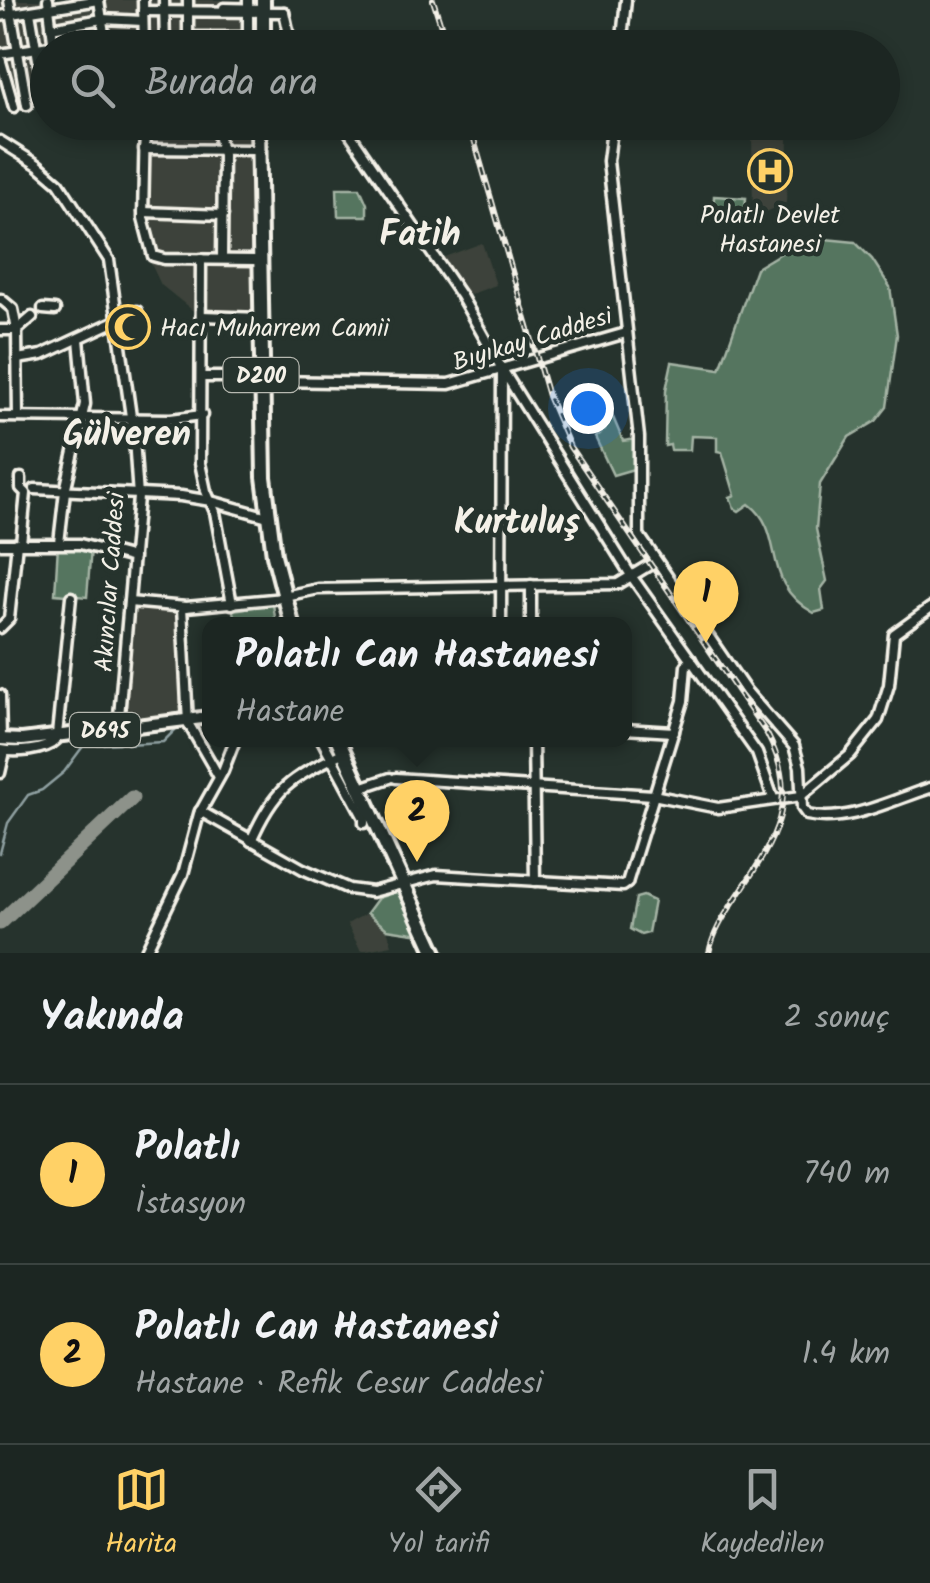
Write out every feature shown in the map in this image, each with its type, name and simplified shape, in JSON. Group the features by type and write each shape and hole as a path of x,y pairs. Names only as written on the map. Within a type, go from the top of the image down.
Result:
{"highway":[{"name":"D200","path":"258,140 266,517 293,617"},
{"name":"D200","path":"259,140 268,460 287,596"},
{"path":"349,747 438,953"},
{"path":"337,750 368,816 406,881"}],"main road":[{"name":"D695","path":"1,744 202,720"},
{"name":"D695","path":"56,738 188,722"}],"street":[{"path":"9,0 27,104"},
{"path":"0,16 30,12 49,4 99,0 103,30"},
{"path":"143,0 143,30"},
{"path":"164,0 164,30"},
{"path":"625,30 628,0"},
{"path":"49,4 52,28 186,7 213,11 256,7"},
{"path":"213,11 228,4 284,12 288,30"},
{"path":"210,30 213,11"},
{"path":"30,12 33,30"},
{"path":"14,107 0,56 30,50"},
{"path":"144,140 143,212 153,256 255,260"},
{"path":"220,140 222,259"},
{"path":"202,316 259,318 255,140"},
{"path":"355,140 438,260 632,577 756,753 772,796"},
{"path":"614,140 612,168 627,331 643,442 642,531 656,561 746,691 794,746 807,814 840,816 930,788"},
{"name":"Akıncılar Caddesi","path":"2,141 59,183 108,260 138,494 118,728"},
{"path":"144,149 254,150"},
{"path":"143,212 223,215"},
{"path":"200,259 200,463 232,604"},
{"path":"0,299 13,308 17,330 18,416"},
{"path":"43,309 55,310"},
{"path":"17,359 37,357 136,311"},
{"path":"0,330 17,330 32,317"},
{"name":"Bıyıkay Caddesi","path":"274,379 449,384 627,331"},
{"path":"59,542 82,416 85,382 79,339"},
{"path":"501,367 501,617"},
{"path":"202,378 254,379"},
{"path":"0,417 176,419 202,415"},
{"path":"0,628 10,616 26,494 20,486 22,478"},
{"path":"35,489 211,501 266,517"},
{"path":"0,544 59,542 102,548 133,558"},
{"path":"129,602 182,608 318,589 618,584 656,561"},
{"path":"531,586 531,617"},
{"path":"56,738 71,597"},
{"path":"182,608 188,722 202,746"},
{"path":"366,786 394,777 654,794 718,808 802,793 828,776 878,720 890,684 894,634 930,608"},
{"path":"200,811 332,884 358,890 436,875 628,883 674,732 683,700 686,666 691,660"},
{"path":"0,696 0,773"},
{"path":"632,730 674,732"},
{"path":"203,747 220,777"},
{"path":"145,953 185,871 200,811 232,747"},
{"path":"533,747 535,880"},
{"path":"251,841 266,808 283,788 337,750"}],"shaded area":[{"path":"0,0 250,0 250,30 30,30 30,105 12,110 0,73"},
{"path":"140,140 251,140 254,315 197,314 161,285 144,249 139,218"},
{"name":"Polatlı Devlet Hastanesi","path":"752,140 788,140 786,203 753,218"},
{"path":"482,243 496,285 463,297 439,259"},
{"path":"130,608 180,612 183,718 121,724"},
{"path":"367,913 387,929 392,945 361,951 347,924"}],"green space":[{"path":"337,188 360,188 367,216 338,216"},
{"path":"714,196 746,198 744,221 713,220"},
{"path":"815,238 855,242 872,259 890,287 897,335 887,407 876,421 849,437 820,484 816,529 827,581 821,589 824,610 814,613 786,587 761,516 749,504 739,511 734,508 730,497 735,495 722,452 717,451 717,437 691,436 690,450 671,450 670,445 665,446 666,390 672,362 720,369 756,268 801,241"},
{"path":"607,403 623,441 637,439 637,468 613,475 595,437 605,429 596,407"},
{"path":"58,545 91,548 87,597 55,594"},
{"path":"273,604 275,617 234,617 233,610"},
{"path":"401,890 420,934 387,929 367,913 378,898"},
{"path":"643,896 654,901 648,933 641,935 630,929 636,898"}],"waterway":[{"path":"127,744 163,742 177,728"},
{"path":"0,853 8,823 28,795 42,790 64,772 84,745 119,743"}],"runway":[{"path":"0,923 132,798"}],"railway":[{"path":"433,0 442,30"},
{"path":"474,140 548,396 570,447 767,734 777,758 783,800 779,820 762,858 720,924 709,953"}],"place":[{"name":"Polatlı Devlet Hastanesi","path":"770,171"},
{"name":"Hacı Muharrem Camii","path":"128,327"},
{"name":"Polatlı","path":"706,643"},
{"name":"Polatlı Can Hastanesi","path":"417,862"}],"district":[{"name":"Fatih","path":"420,233"},
{"name":"Gülveren","path":"127,433"},
{"name":"Kurtuluş","path":"517,521"}]}
